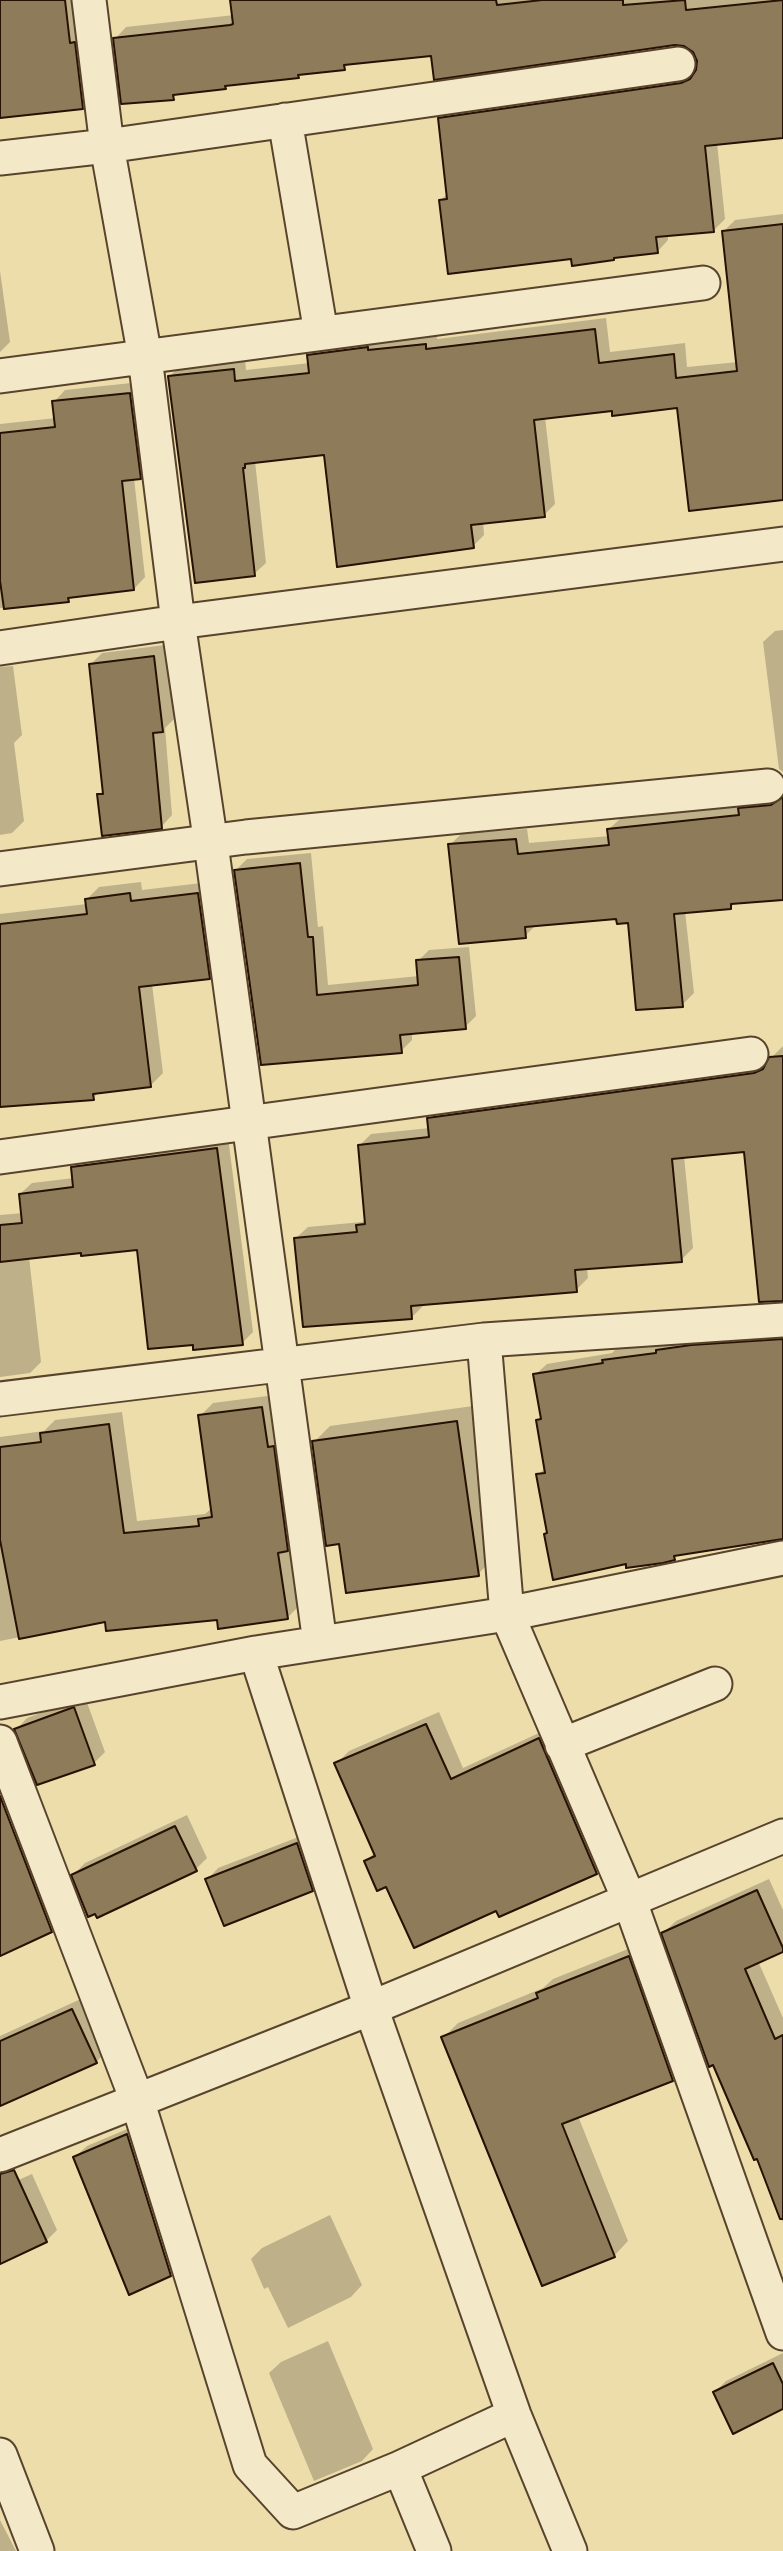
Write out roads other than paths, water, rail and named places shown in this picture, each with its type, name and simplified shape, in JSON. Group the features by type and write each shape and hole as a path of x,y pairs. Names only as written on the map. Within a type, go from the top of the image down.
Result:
{"street":[{"path":"89,0 107,146 145,357 178,622 211,844 320,1643"},
{"path":"0,158 107,146 678,64"},
{"path":"285,120 321,334"},
{"path":"0,376 703,283"},
{"path":"0,648 178,622 783,544"},
{"path":"0,869 211,844 246,837 768,786"},
{"path":"0,1157 751,1054"},
{"path":"0,1399 484,1340 783,1320"},
{"path":"484,1340 507,1614 629,1899 783,2333"},
{"path":"0,1702 256,1653 507,1614 783,1558"},
{"path":"256,1653 371,2008 514,2415 570,2551"},
{"path":"562,1745 715,1684"},
{"path":"0,1742 137,2100 250,2465 293,2512 400,2468 514,2415"},
{"path":"0,2155 371,2008 783,1836"},
{"path":"0,2455 37,2551"},
{"path":"400,2468 434,2551"}]}
